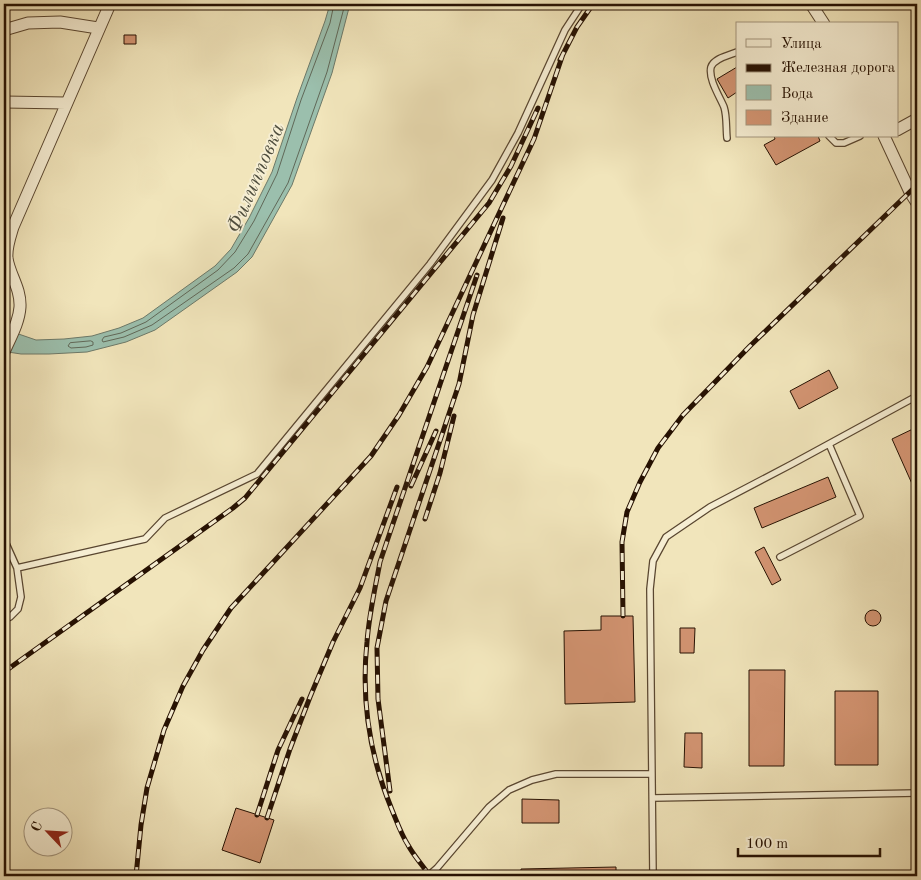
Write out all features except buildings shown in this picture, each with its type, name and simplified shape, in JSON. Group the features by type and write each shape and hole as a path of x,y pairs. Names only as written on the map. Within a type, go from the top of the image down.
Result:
{"street":[{"path":"4,352 15,328 20,307 17,288 6,259 13,227 110,4"},
{"path":"811,4 823,22"},
{"path":"4,30 28,23 60,22 98,28"},
{"path":"4,102 66,103"},
{"path":"898,129 917,119"},
{"path":"885,138 917,203"}],"lane":[{"path":"17,568 145,540 165,518 257,474 430,264 492,180 518,133 565,30 582,4"},
{"path":"727,138 725,109 712,80 711,68 715,61 736,52"},
{"path":"831,138 836,143 844,143 855,138"},
{"path":"654,876 650,589 653,561 666,537 710,507 917,396"},
{"path":"780,557 860,516 829,444"},
{"path":"4,539 17,568 21,597 18,608 10,617 4,620"},
{"path":"428,876 489,807 509,790 532,780 556,774 652,774"},
{"path":"653,798 917,793"}],"water":[{"path":"330,4 350,4 332,73 292,185 252,257 237,272 155,330 126,342 87,352 21,354 4,350 4,329 36,340 92,336 119,328 143,318 215,266 231,249 272,172"}],"railway":[{"path":"560,60 577,27 593,4"},
{"path":"136,876 147,788 164,730 183,686 203,650 231,608 371,456 399,415 427,367 534,139 563,54"},
{"path":"4,672 245,498 489,203 511,166 538,108"},
{"path":"623,616 622,542 627,512 658,448 683,415 750,346 917,185"},
{"path":"390,791 378,699 377,648 386,601 459,384 473,315 503,218"},
{"path":"430,876 403,837 384,790 369,728 366,706 365,663 371,612 380,562 477,275"},
{"path":"425,519 440,473 454,416"},
{"path":"411,486 436,431"},
{"path":"267,818 310,697 333,642 360,588 397,487"},
{"path":"257,815 278,750 302,699"}],"water label":[{"name":"Филипповка","path":"255,178"}]}
